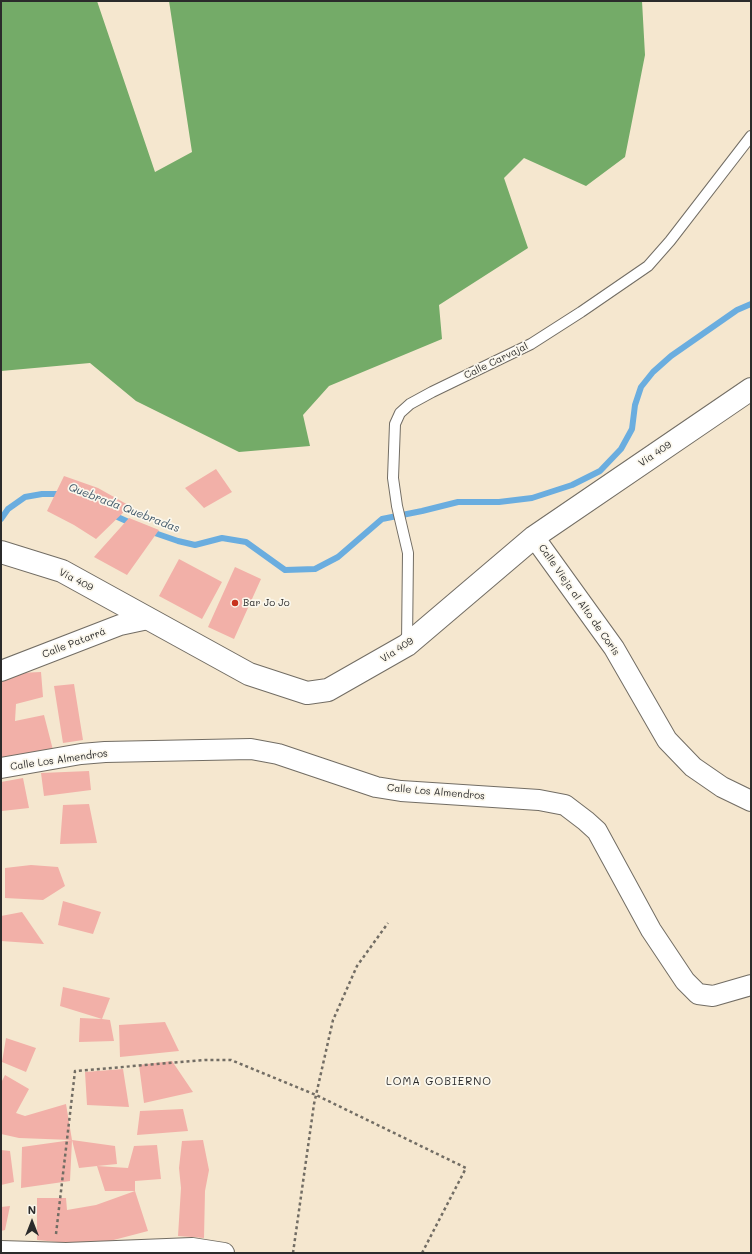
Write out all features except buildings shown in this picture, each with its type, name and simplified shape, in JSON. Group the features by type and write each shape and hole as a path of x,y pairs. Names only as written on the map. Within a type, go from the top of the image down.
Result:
{"street":[{"name":"Vía 409","path":"1,552 62,571 249,674 307,693 328,690 407,645 534,537 751,389"},
{"name":"Calle Vieja al Alto de Coris","path":"534,537 614,648 667,740 693,767 722,787 751,801"},
{"name":"Calle Patarrá","path":"1,671 120,625 148,619"},
{"name":"Calle Los Almendros","path":"1,768 75,755 97,753 251,748 278,754 376,786 401,792 539,800 565,805 586,820 597,831 651,930 685,981 698,994 713,996 751,985"},
{"path":"1,1251 54,1252 192,1248 224,1253"}],"lane":[{"name":"Calle Carvajal","path":"407,645 408,554 397,506 393,478 395,424 400,412 410,404 432,392 531,344 648,266 670,241 751,136"}],"path":[{"path":"293,1253 316,1095 333,1020 357,966 388,923"},
{"path":"54,1252 75,1071 205,1060 231,1060 316,1095 466,1168 422,1253"}],"green space":[{"path":"1,1 97,1 155,172 192,152 169,1 642,1 645,55 625,157 586,186 524,158 504,178 528,248 439,305 442,339 329,386 303,415 310,446 239,452 136,401 90,363 1,371"}],"waterway":[{"name":"Quebrada Quebradas","path":"149,531 195,545 222,538 246,542 285,570 315,569 338,557 382,519 458,502 499,502 532,498 572,485 600,471 621,449 632,429 635,405 641,387 653,372 671,356 737,310 751,304"},
{"name":"Quebrada Quebradas","path":"1,519 8,509 25,497 42,494 64,494"},
{"name":"Quebrada Quebradas","path":"111,514 133,524"}],"place":[{"name":"Bar Jo Jo","path":"235,603"}],"district":[{"name":"LOMA GOBIERNO","path":"439,1082"}]}
